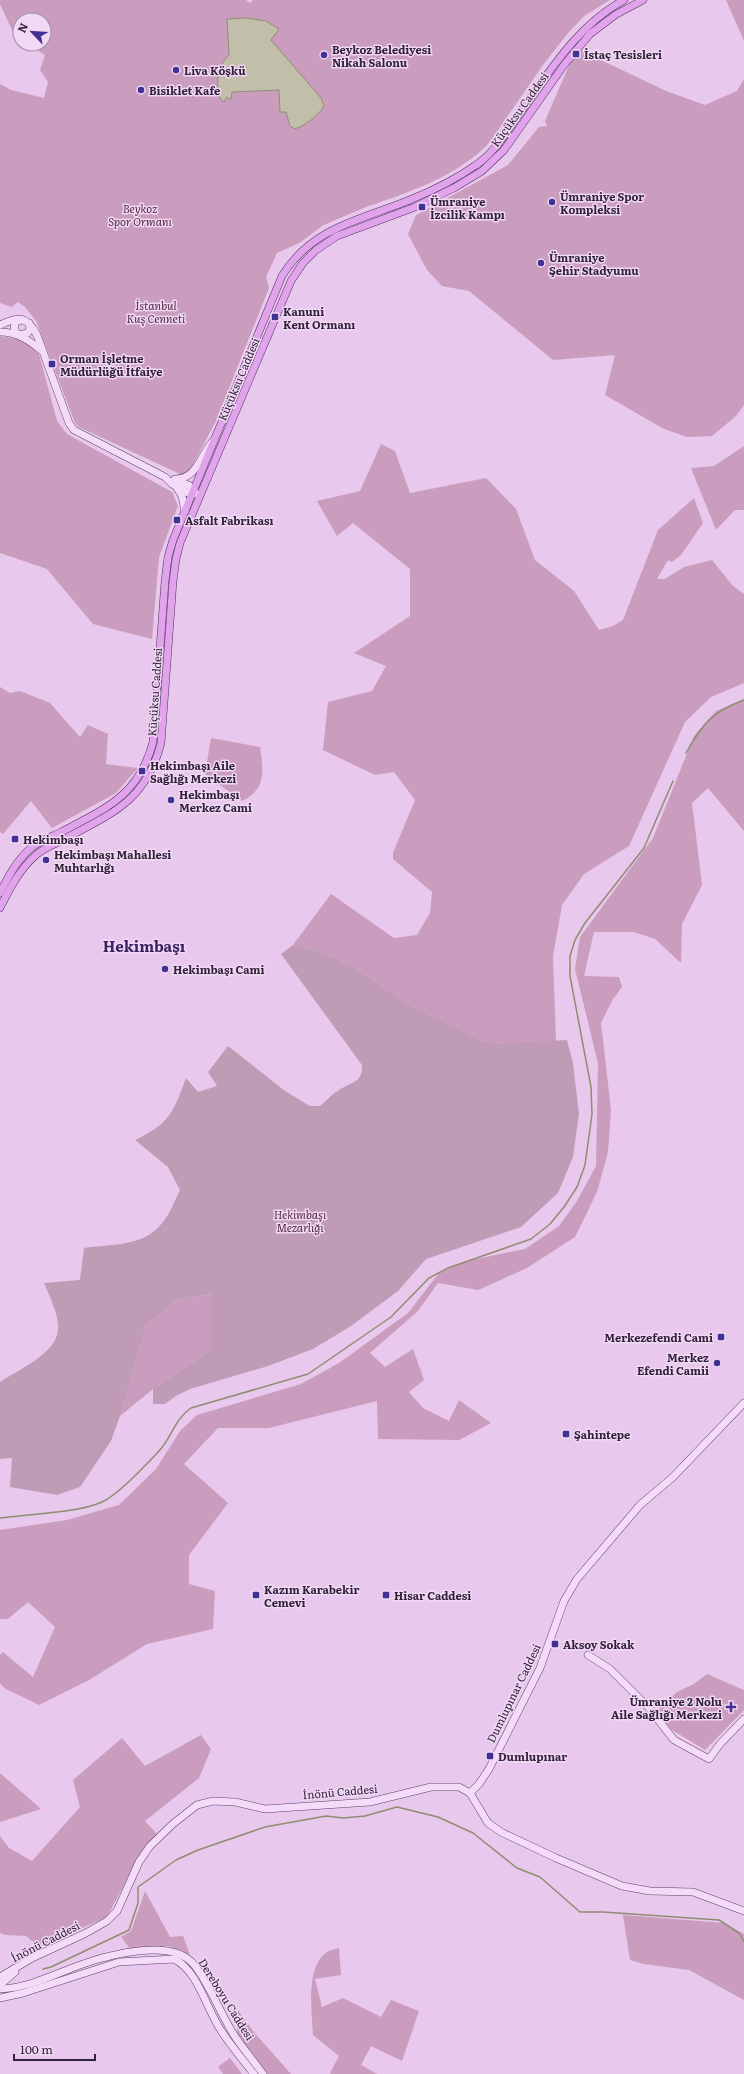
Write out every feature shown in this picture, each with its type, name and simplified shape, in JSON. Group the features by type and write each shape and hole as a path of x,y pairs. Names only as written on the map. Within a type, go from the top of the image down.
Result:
{"main road":[{"name":"Küçüksu Caddesi","path":"16,870 33,847 95,814 127,790 136,782 148,760 153,742 168,557 185,511 282,276 288,266 310,243 333,228 389,208 450,181 477,165 493,150 558,60 584,28 609,8 624,0"},
{"name":"Küçüksu Caddesi","path":"16,870 38,853 99,821 130,798 142,787 156,763 162,743 166,674 176,559 184,534 242,395 294,276 303,263 316,250 337,236 392,215 454,188 482,171 499,155 564,65 590,34 615,15 643,0"},
{"path":"590,24 597,29"},
{"path":"493,150 499,155"},
{"path":"389,208 392,215"},
{"path":"346,224 348,232"},
{"path":"0,325 13,320 25,321 30,326 26,335 0,332"},
{"path":"44,353 32,342 15,331 14,326 18,321 25,321 37,335 44,353 69,423 74,430 165,477 188,493 193,492 200,495"},
{"path":"235,392 242,395"},
{"path":"173,482 189,476 206,448 216,438"},
{"path":"173,482 181,492 185,511"},
{"path":"184,534 183,527 195,498 193,492"},
{"path":"162,631 170,630"},
{"path":"161,642 169,642"},
{"path":"158,673 166,674"},
{"path":"148,760 156,763"},
{"path":"127,790 130,798"},
{"path":"72,826 76,833"},
{"path":"0,893 16,870"},
{"path":"0,908 16,870"},
{"name":"Dumlupınar Caddesi","path":"470,1793 479,1784 489,1769 540,1668 564,1601 577,1579 640,1505 673,1477 744,1403"},
{"path":"588,1655 610,1669 649,1708 674,1740 709,1759 720,1744 744,1719"},
{"name":"İnönü Caddesi","path":"0,1977 32,1958 86,1933 107,1921 117,1911 139,1862 150,1846 174,1823 197,1805 213,1801 235,1802 265,1809 370,1802 431,1788 459,1787 470,1793"},
{"path":"470,1793 486,1820 502,1832 556,1858 622,1886 650,1892 693,1892 744,1911"},
{"name":"Dereboyu Caddesi","path":"0,1989 20,1987 96,1959 129,1953 168,1950 185,1956 195,1966 234,2035 263,2074"},
{"path":"0,1985 32,1958"},
{"name":"Dereboyu Caddesi","path":"0,1998 24,1993 119,1962 174,1959 181,1962 189,1972 221,2031 254,2074"},
{"path":"14,1974 12,1981 13,1985 20,1987"}],"green space":[{"name":"Beykoz Spor Ormanı","path":"0,0 246,0 250,3 253,0 610,0 584,16 568,33 543,65 489,143 476,155 462,165 432,182 335,220 322,226 301,242 277,253 266,277 269,288 215,423 192,466 187,473 182,475 79,427 75,423 36,321 25,307 18,302 12,307 0,303 0,84 11,90 44,98 48,82 40,70 45,55 40,52 52,52 52,12 12,12 12,30 0,4","holes":["227,19 279,29 271,40 321,98 290,126 286,111 280,112 279,90 232,92 230,100 227,97 220,66 229,55"]},
{"path":"726,0 744,0 744,41"},
{"name":"Ümraniye Spor Kompleksi","path":"580,50 666,91 705,105 737,91 744,79 744,405 736,416 712,436 687,437 664,429 605,395 615,355 553,360 469,291 442,286 427,270 408,234 416,215 508,165 539,127 547,126 545,121 571,61"},
{"path":"0,336 23,340 39,354 57,421 67,434 172,492 178,506 159,557 152,639 93,624 47,569 0,553"},
{"path":"381,444 395,451 410,493 486,478 516,509 535,560 574,591 599,630 613,626 623,620 658,530 694,498 703,523 681,555 672,562 668,560 657,579 665,579 684,567 712,560 733,586 744,594 744,683 711,697 685,722 629,846 584,874 562,905 553,956 556,1042 501,1044 483,1041 406,1003 352,966 318,951 293,945 331,894 394,938 417,935 430,913 432,892 393,859 393,853 415,800 394,772 375,775 323,750 328,702 372,691 386,666 354,653 410,616 410,569 353,523 337,536 317,501 360,491"},
{"path":"744,446 744,510 735,510 716,530 691,468 714,466"},
{"path":"0,687 10,693 20,691 50,703 80,737 88,725 108,734 106,764 138,768 116,793 52,828 31,801 3,834 0,832"},
{"path":"744,699 744,831 708,788 692,803 702,885 682,924 681,963 655,939 634,932 594,932 584,976 619,977 622,987 613,999 601,1023 611,1110 608,1152 597,1192 575,1237 527,1268 478,1290 438,1283 418,1311 370,1353 385,1367 413,1349 424,1380 409,1392 423,1408 449,1421 459,1400 491,1423 459,1440 378,1439 377,1401 269,1428 218,1428 184,1464 228,1503 189,1555 189,1584 215,1591 213,1629 147,1644 89,1680 39,1705 4,1688 0,1683 0,1655 3,1652 33,1677 55,1627 28,1602 8,1619 0,1619 0,1530 67,1520 119,1505 156,1469 180,1431 197,1415 301,1384 339,1363 408,1313 439,1273 467,1261 525,1249 559,1226 577,1201 596,1166 598,1063 575,969 580,937 653,838 694,736 716,711"},
{"path":"211,738 260,747 262,778 256,791 242,801 205,774"},
{"name":"Hekimbaşı Mezarlığı","path":"293,945 318,951 352,966 406,1003 483,1041 501,1044 567,1040 573,1063 579,1114 573,1157 558,1193 521,1227 426,1259 398,1291 351,1326 313,1349 268,1366 190,1389 176,1396 165,1404 153,1404 153,1389 212,1349 212,1294 179,1299 146,1325 120,1416 111,1441 80,1487 57,1495 10,1487 12,1458 0,1459 0,1382 26,1367 44,1354 56,1339 58,1330 57,1318 54,1306 44,1283 80,1280 84,1248 116,1245 137,1240 146,1236 155,1231 172,1207 180,1190 168,1167 135,1140 156,1128 169,1116 186,1078 198,1092 217,1086 208,1072 228,1046 285,1091 310,1106 320,1106 334,1093 358,1079 361,1075 362,1065 281,954"},
{"path":"212,1294 212,1349 153,1389 120,1416 146,1325 179,1299"},
{"path":"707,1674 744,1690 744,1710 705,1750 672,1730 657,1711 677,1692 694,1684"},
{"path":"201,1735 211,1749 199,1778 145,1821 157,1834 138,1858 107,1917 39,1947 26,1936 5,1935 0,1933 0,1836 9,1848 32,1861 80,1807 73,1780 122,1738 145,1766"},
{"path":"0,1773 41,1809 0,1822"},
{"path":"145,1891 170,1937 183,1936 190,1955 169,1946 131,1950 121,1937 131,1931"},
{"path":"623,1915 724,1923 744,1934 744,2000 689,1970 644,1964 630,1960"},
{"path":"339,1948 341,1975 315,1979 322,2007 343,1998 381,2017 391,2000 419,2011 402,2061 371,2046 361,2065 377,2074 331,2074 330,2073 339,2056 313,2035 311,1990 315,1968 320,1959 327,1952"},
{"path":"238,2010 253,2031 291,2074 267,2074 237,2033"},
{"path":"230,2058 242,2074 223,2074 218,2067"}],"shaded area":[{"path":"246,18 266,21 279,29 271,40 321,98 324,106 318,114 308,122 295,129 290,126 286,112 280,112 279,90 232,92 231,100 227,97 224,102 220,98 218,86 219,70 229,55 227,19"}],"waterway":[{"path":"686,753 697,734 709,720 724,709 744,700"},
{"path":"0,1518 80,1509 102,1502 124,1486 153,1457 163,1446 177,1423 191,1408 308,1374 391,1317 429,1278 448,1268 531,1239 550,1224 564,1207 577,1187 585,1165 592,1114 591,1087 570,976 570,956 575,940 585,923 644,848 673,781"},
{"path":"43,1969 51,1967 129,1930 138,1903 138,1887 176,1860 198,1850 265,1827 326,1816 343,1818 365,1816 397,1807 438,1817 473,1833 517,1868 540,1877 580,1912 603,1912 719,1920 739,1933 744,1942"}],"place":[{"name":"İstaç Tesisleri","path":"576,54"},
{"name":"Beykoz Belediyesi Nikah Salonu","path":"324,55"},
{"name":"Liva Köşkü","path":"176,70"},
{"name":"Bisiklet Kafe","path":"141,90"},
{"name":"Ümraniye Spor Kompleksi","path":"552,202"},
{"name":"Ümraniye İzcilik Kampı","path":"422,207"},
{"name":"Ümraniye Şehir Stadyumu","path":"541,263"},
{"name":"Kanuni Kent Ormanı","path":"275,317"},
{"name":"Orman İşletme Müdürlüğü İtfaiye","path":"52,364"},
{"name":"Asfalt Fabrikası","path":"177,520"},
{"name":"Hekimbaşı Aile Sağlığı Merkezi","path":"142,771"},
{"name":"Hekimbaşı Merkez Cami","path":"171,800"},
{"name":"Hekimbaşı","path":"15,839"},
{"name":"Hekimbaşı Mahallesi Muhtarlığı","path":"46,860"},
{"name":"Hekimbaşı Cami","path":"165,969"},
{"name":"Merkezefendi Cami","path":"721,1337"},
{"name":"Merkez Efendi Camii","path":"717,1363"},
{"name":"Şahintepe","path":"566,1434"},
{"name":"Kazım Karabekir Cemevi","path":"256,1595"},
{"name":"Hisar Caddesi","path":"386,1595"},
{"name":"Aksoy Sokak","path":"555,1644"},
{"name":"Ümraniye 2 Nolu Aile Sağlığı Merkezi","path":"731,1707"},
{"name":"Dumlupınar","path":"490,1756"}],"district":[{"name":"Hekimbaşı","path":"144,945"}],"park label":[{"name":"İstanbul Kuş Cenneti","path":"156,311"}]}
